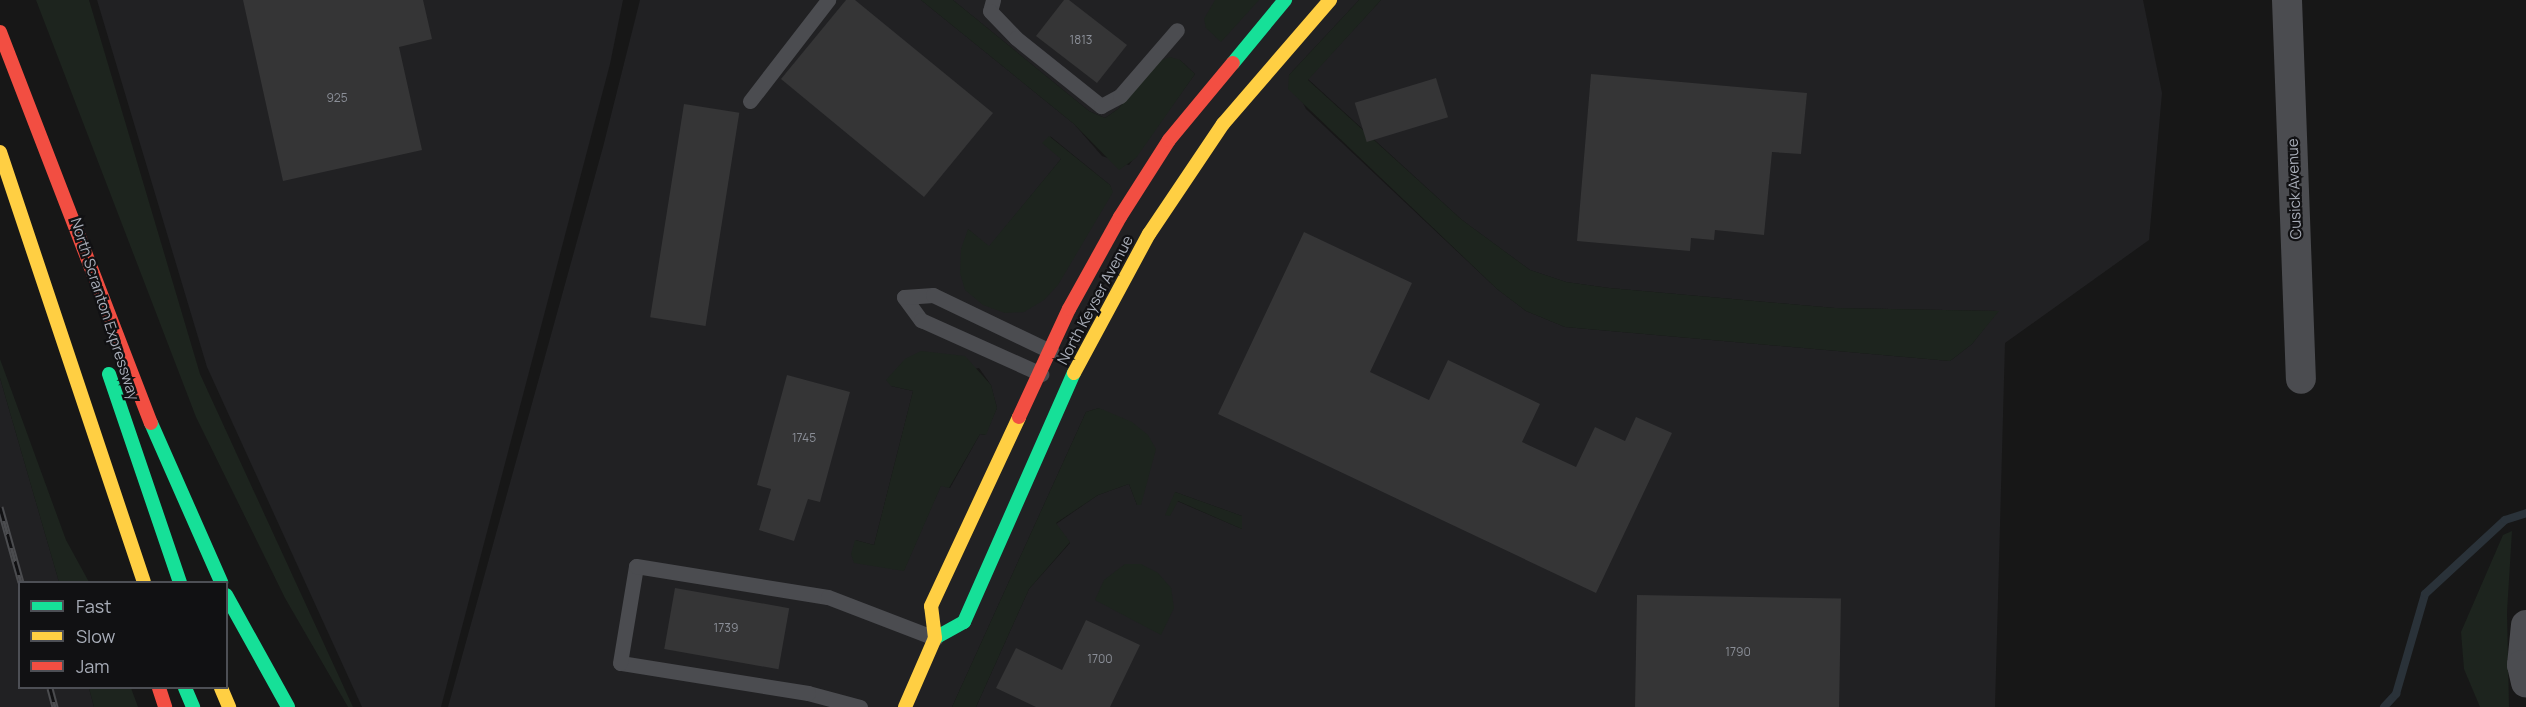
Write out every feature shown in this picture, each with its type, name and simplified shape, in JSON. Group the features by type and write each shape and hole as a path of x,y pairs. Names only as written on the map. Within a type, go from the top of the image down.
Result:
{"main road":[{"name":"North Keyser Avenue","path":"1285,0 1169,140 1120,217 1049,349 931,606 935,638 964,622 1074,373 1144,243 1197,159 1251,89 1330,0"},
{"path":"0,32 154,431 220,581"},
{"name":"North Scranton Expressway","path":"0,45 71,258"},
{"path":"0,152 144,581"},
{"name":"North Scranton Expressway","path":"104,359 180,581"},
{"path":"87,415 132,581"},
{"path":"228,599 288,707"},
{"path":"905,707 935,638"},
{"path":"160,689 165,707"},
{"path":"186,689 193,707"},
{"path":"222,689 230,707"}],"street":[{"name":"Cusick Avenue","path":"2287,0 2301,379"},
{"path":"2526,625 2522,665 2526,683"}],"lane":[{"path":"750,101 828,0"},
{"path":"993,0 990,11 1016,38 1101,106 1120,96 1177,30"},
{"path":"933,295 1049,349 1074,373 1037,375 921,321 904,297 933,295"},
{"path":"860,707 808,693 620,663 636,566 828,597 935,638"}],"shaded area":[{"path":"36,0 89,0 200,374 353,707 348,707 285,598 196,417"},
{"path":"97,0 623,0 610,64 441,707 362,707 207,367"},
{"path":"640,0 921,0 1074,124 1102,156 1129,165 1195,74 1180,60 1159,61 1118,109 1105,118 1089,111 953,0 1359,0 1289,75 1306,109 1497,289 1526,311 1565,327 1950,361 1972,344 1998,311 1835,308 1609,288 1566,282 1530,270 1462,220 1308,79 1381,0 2143,0 2162,93 2149,240 2005,343 1995,707 976,707 1029,589 1070,543 1056,524 1098,495 1129,484 1137,505 1141,505 1099,408 1086,412 952,707 448,707 603,147","holes":["1050,136 1110,185 1112,192 1005,313 968,229 989,247 1061,159","979,368 991,385 997,408 985,435 980,434 950,488 941,485 904,570 855,540 874,545 913,391 891,386","1175,492 1242,516 1242,529 1177,501"]},
{"path":"921,0 953,0 1089,111 1105,118 1118,109 1159,61 1170,57 1180,60 1195,74 1136,158 1119,170 1074,124"},
{"path":"1215,0 1259,0 1221,42 1206,28 1204,19"},
{"path":"1359,0 1381,0 1308,80 1462,220 1530,270 1566,282 1609,288 1835,308 1999,311 1972,344 1950,361 1565,327 1526,311 1497,289 1288,89 1289,75"},
{"path":"1049,136 1110,185 1113,192 1058,285 1044,300 1024,312 1005,313 983,305 965,290 960,273 961,249 968,229 989,246 1061,159 1042,143"},
{"path":"921,351 965,356 991,385 997,408 986,435 980,434 949,488 941,486 904,571 854,563 851,554 855,540 874,545 913,391 891,386 886,380 905,359"},
{"path":"0,359 66,540 88,581 59,581 0,378"},
{"path":"0,378 59,581 18,581 18,689 89,689 94,707 0,707"},
{"path":"1099,408 1132,422 1148,435 1156,449 1141,505 1137,505 1129,484 1098,495 1056,523 1070,542 1029,589 976,707 952,707 1086,412"},
{"path":"1175,492 1242,516 1242,529 1178,501 1170,516 1165,515"},
{"path":"2512,531 2507,612 2509,707 2480,707 2464,669 2461,632 2503,535"},
{"path":"1125,564 1141,564 1158,573 1171,588 1174,608 1161,635 1095,600 1104,580"},
{"path":"89,689 131,689 138,707 94,707"}],"building":[{"path":"243,0 423,0 432,39 399,47 422,150 283,181"},
{"path":"846,0 855,0 993,113 924,197 781,79"},
{"path":"1064,0 1069,0 1127,45 1097,83 1036,36"},
{"path":"1591,74 1807,93 1801,154 1772,152 1764,235 1715,230 1714,240 1691,238 1690,251 1577,241"},
{"path":"1436,78 1448,117 1367,142 1355,103"},
{"path":"684,104 739,113 706,326 650,317"},
{"path":"1304,232 1412,283 1370,372 1429,400 1448,360 1540,404 1522,442 1576,467 1595,427 1625,441 1636,417 1672,433 1596,593 1218,414"},
{"path":"787,375 850,392 820,502 808,499 794,541 759,530 771,489 757,485"},
{"path":"675,588 789,608 778,669 664,649"},
{"path":"1637,595 1841,599 1839,707 1635,707"},
{"path":"1086,620 1140,645 1110,707 1036,707 996,688 1016,648 1062,670"}],"waterway":[{"path":"2384,707 2396,694 2425,594 2505,520 2526,513"}],"railway":[{"path":"0,507 21,581"},
{"path":"50,689 55,707"}],"traffic: fast":[{"path":"1233,63 1285,0"},
{"path":"935,638 964,622 1074,373"},
{"path":"109,374 180,581"},
{"path":"151,423 221,581"},
{"path":"228,599 288,707"},
{"path":"185,689 193,707"}],"traffic: slow":[{"path":"1074,373 1149,234 1223,124 1330,0"},
{"path":"0,152 144,581"},
{"path":"905,707 935,638 931,606 1019,417"},
{"path":"221,689 229,707"}],"traffic: jam":[{"path":"0,32 151,423"},
{"path":"1019,417 1069,309 1120,217 1169,140 1233,63"},
{"path":"159,689 165,707"}]}
